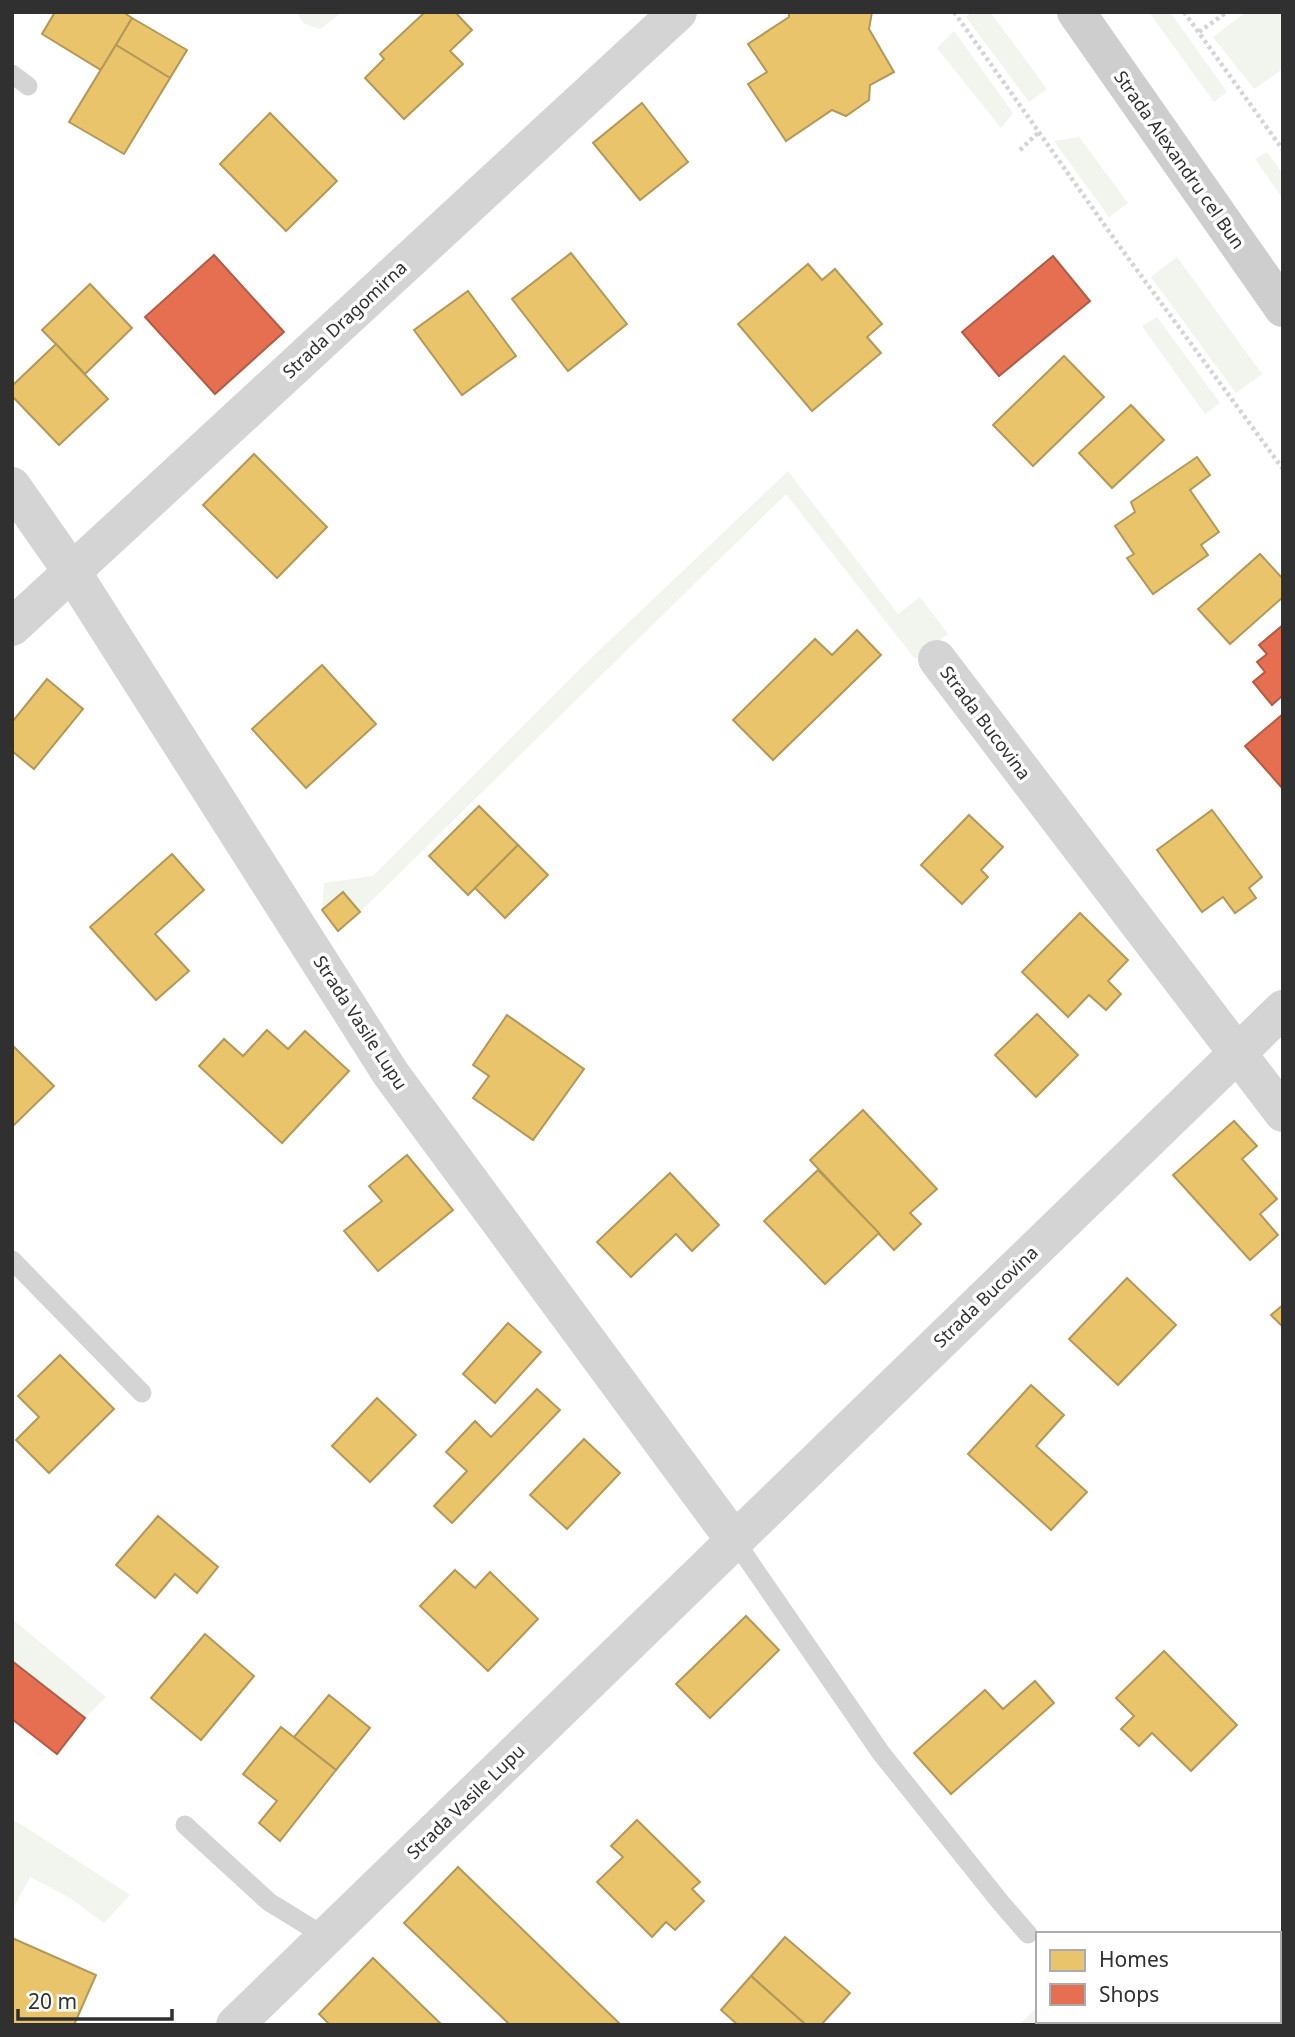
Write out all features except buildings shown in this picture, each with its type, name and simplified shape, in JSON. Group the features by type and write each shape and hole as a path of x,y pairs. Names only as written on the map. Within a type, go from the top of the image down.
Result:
{"main road":[{"name":"Strada Alexandru cel Bun","path":"1076,12 1283,308"}],"street":[{"name":"Strada Dragomirna","path":"12,627 678,12"},
{"name":"Strada Vasile Lupu","path":"12,486 72,572 391,1074 736,1541 235,2025"},
{"name":"Strada Bucovina","path":"937,660 1283,1113"},
{"name":"Strada Bucovina","path":"736,1541 1283,1009"}],"lane":[{"path":"12,1260 142,1393"},
{"name":"Strada Vasile Lupu","path":"736,1541 881,1753 1000,1903 1028,1934"},
{"path":"185,1825 269,1902 326,1937"}],"path":[{"path":"954,12 1283,469"},
{"path":"1184,12 1283,149"},
{"path":"1199,33 1227,12"},
{"path":"1020,150 1039,132"}],"shaded area":[{"path":"297,12 342,12 320,29 304,24"},
{"path":"972,12 990,12 1047,89 1029,102 966,17"},
{"path":"1149,12 1170,12 1227,92 1214,102"},
{"path":"1246,12 1283,12 1283,69 1254,89 1213,37"},
{"path":"954,31 1013,113 1001,128 937,48"},
{"path":"1079,137 1128,203 1109,217 1054,141"},
{"path":"1267,152 1283,174 1283,199 1255,159"},
{"path":"1177,257 1262,374 1236,393 1151,277"},
{"path":"1157,317 1220,403 1205,414 1142,326"},
{"path":"788,471 898,614 920,597 948,634 915,659 786,494 360,912 343,892 322,910 324,883 373,876 587,662"},
{"path":"12,1619 106,1697 85,1718 12,1661"},
{"path":"12,1820 130,1895 104,1923 70,1898 30,1877 12,1911"},
{"path":"1036,2008 1036,2023 1078,2025 1019,2025"}]}
